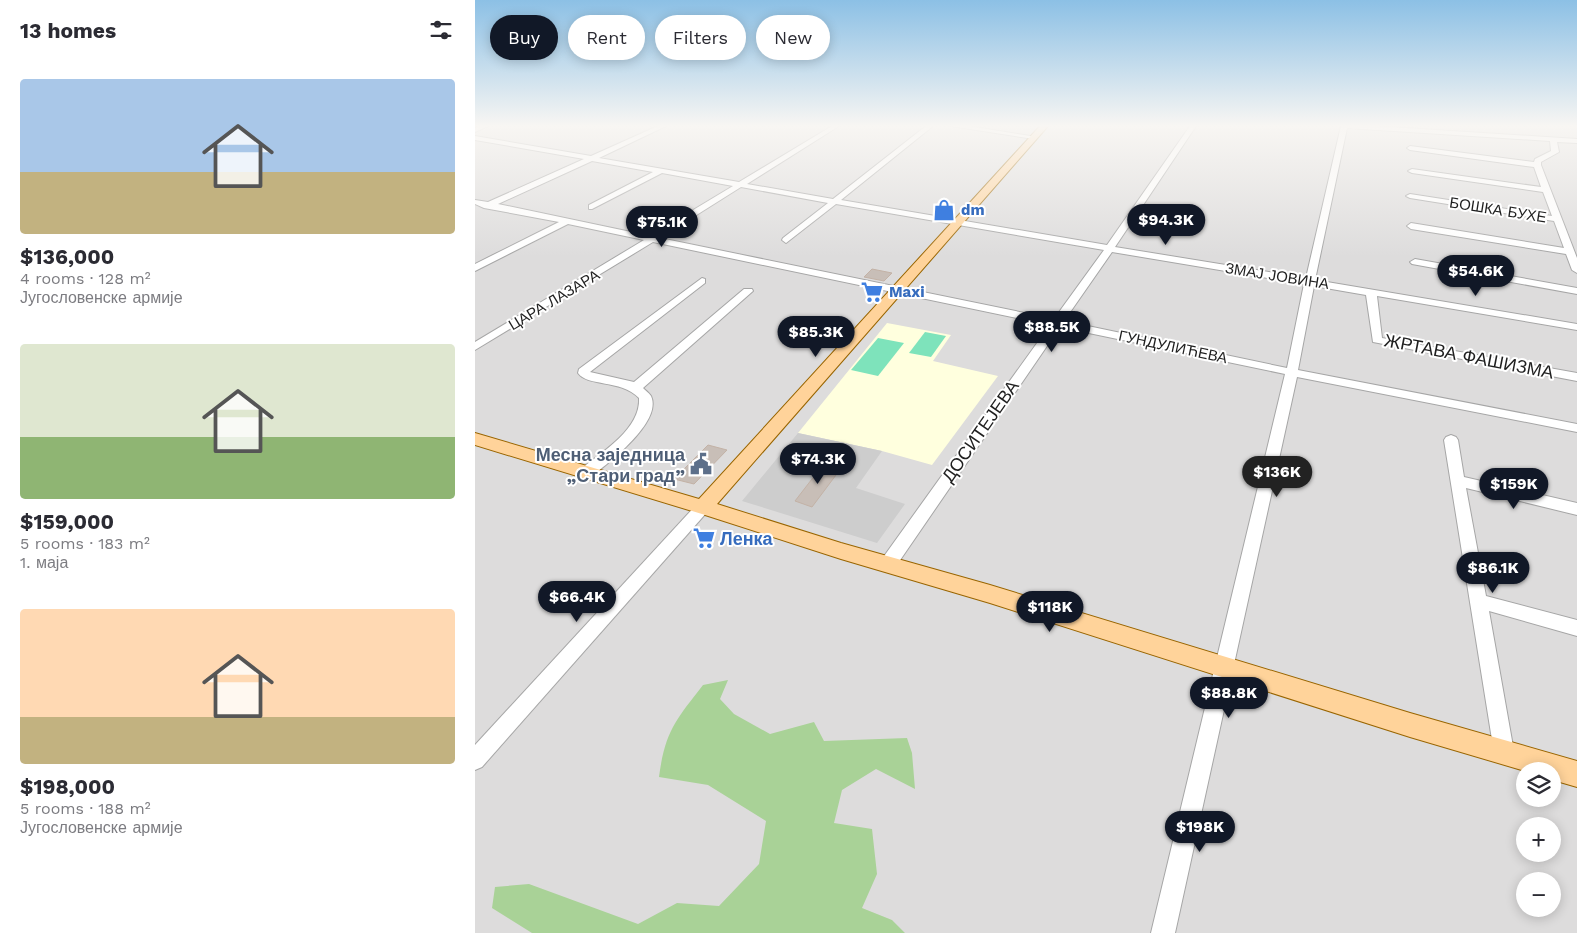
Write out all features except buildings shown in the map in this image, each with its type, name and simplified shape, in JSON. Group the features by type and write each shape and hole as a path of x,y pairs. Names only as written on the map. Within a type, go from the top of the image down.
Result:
{"main road":[{"path":"703,506 1006,170"},
{"path":"475,439 703,506 841,551 1577,774"}],"street":[{"path":"475,212 566,170"},
{"name":"ЗМАЈ ЈОВИНА","path":"651,170 1109,249 1577,327"},
{"name":"ЦАРА ЛАЗАРА","path":"475,347 765,170"},
{"path":"785,240 875,170"},
{"name":"ДОСИТЕЈЕВА","path":"888,564 1163,170"},
{"path":"1163,933 1291,372 1333,170"},
{"path":"1539,170 1577,270"},
{"path":"592,207 660,171"},
{"path":"1412,171 1547,190"},
{"name":"БОШКА БУХЕ","path":"1410,196 1557,219"},
{"name":"ГУНДУЛИЋЕВА","path":"475,202 1291,372 1577,428"},
{"path":"475,268 567,221"},
{"path":"1411,226 1570,252"},
{"path":"1415,262 1577,291"},
{"path":"586,472 641,422 647,404 642,393 635,388 587,376 583,372 702,281"},
{"path":"635,388 748,291"},
{"name":"ЖРТАВА ФАШИЗМА","path":"1371,292 1377,340 1577,377"},
{"path":"1451,440 1504,752"},
{"path":"1458,482 1577,509"},
{"path":"475,760 703,506"},
{"path":"1478,601 1577,628"}],"shaded area":[{"path":"475,170 1577,170 1577,933 475,933"},
{"path":"887,323 951,335 933,361 998,376 932,465 882,451 798,433"},
{"path":"798,433 882,451 856,488 905,504 877,543 742,501"}],"green space":[{"path":"925,332 946,336 931,357 909,353"},
{"path":"878,338 904,343 878,376 851,370"},
{"path":"728,680 720,699 734,714 770,734 814,722 824,741 907,738 912,753 915,789 876,769 842,790 834,823 872,829 877,874 862,908 892,920 905,933 532,933 492,908 495,887 529,884 638,924 677,903 719,906 759,864 766,821 708,785 659,777 668,737 679,717 703,685"}],"place":[{"name":"dm","path":"944,210"},
{"name":"Maxi","path":"872,292"},
{"name":"Месна заједница „Стари град”","path":"701,464"},
{"name":"Ленка","path":"704,538"}]}
